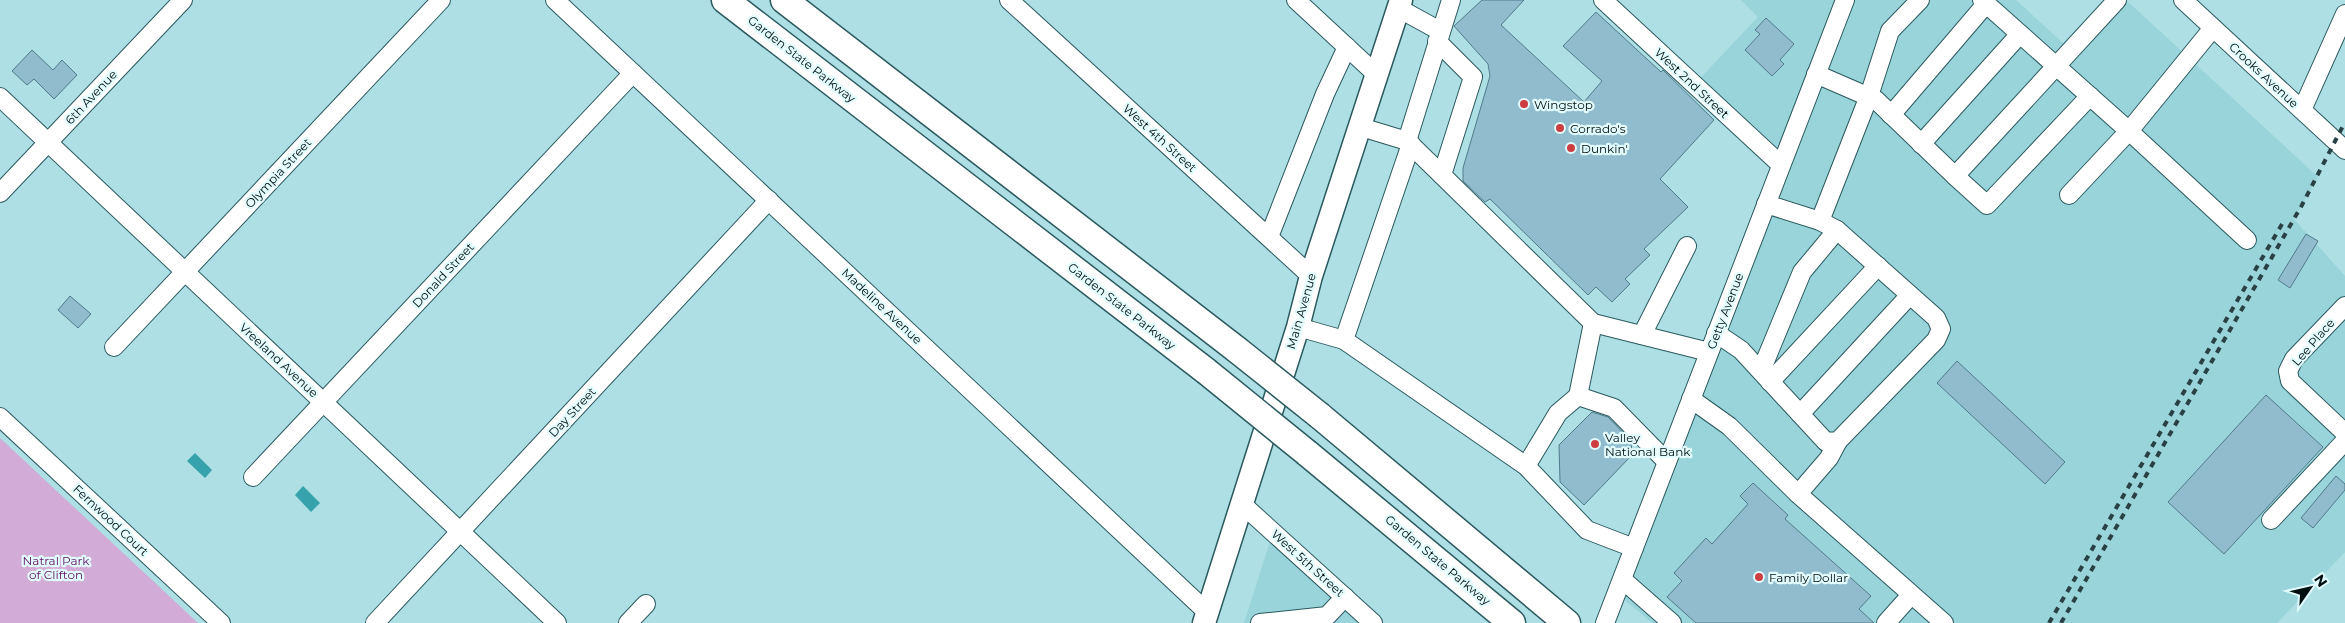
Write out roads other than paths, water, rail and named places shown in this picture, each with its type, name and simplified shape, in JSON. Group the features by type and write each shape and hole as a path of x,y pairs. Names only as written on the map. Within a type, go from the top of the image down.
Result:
{"highway":[{"name":"Garden State Parkway","path":"725,0 1206,371 1512,623"},
{"path":"784,0 1236,349 1320,416 1564,620"}],"main road":[{"name":"Main Avenue","path":"1206,618 1298,327 1311,276 1400,4"}],"street":[{"name":"6th Avenue","path":"0,193 183,0"},
{"name":"Olympia Street","path":"114,347 442,0"},
{"name":"Madeline Avenue","path":"555,0 769,200 1206,618"},
{"name":"West 4th Street","path":"1009,0 1311,276"},
{"path":"1296,0 1377,75"},
{"path":"1344,340 1409,142 1451,0"},
{"name":"West 2nd Street","path":"1603,0 1781,165"},
{"name":"Getty Avenue","path":"1605,623 1845,0"},
{"path":"1820,221 1869,96 1890,31 1920,0"},
{"path":"1956,176 2117,0"},
{"name":"Crooks Avenue","path":"2183,0 2345,150"},
{"path":"1891,115 1984,2 2129,130 2247,240"},
{"path":"1400,4 1439,36 1473,77 1442,175"},
{"path":"2302,110 2345,14"},
{"path":"2069,195 2129,130 2213,28"},
{"path":"1922,144 2020,34"},
{"path":"1268,237 1325,94 1347,47"},
{"name":"Donald Street","path":"253,477 633,73"},
{"path":"1816,74 1869,96 1987,206 2090,96"},
{"name":"Vreeland Avenue","path":"0,97 557,623"},
{"path":"1361,127 1409,142 1593,323 1709,352"},
{"name":"Day Street","path":"375,623 769,200"},
{"path":"1766,204 1820,221 1837,230 1936,318 1941,329 1936,340 1838,441 1830,458 1798,494"},
{"path":"1766,376 1802,272 1837,230"},
{"path":"1642,335 1687,246"},
{"path":"1766,376 1878,266"},
{"path":"1800,414 1910,295"},
{"name":"Lee Place","path":"2345,306 2294,359 2288,371 2290,380 2345,433"},
{"path":"1526,466 1558,413 1578,396 1593,323"},
{"path":"1298,327 1344,340 1526,466 1587,530 1634,548"},
{"path":"1716,333 1741,350 1826,442 1838,441"},
{"path":"1578,396 1614,408 1667,462"},
{"path":"1691,399 1729,426 1798,494 1944,623"},
{"name":"Fernwood Court","path":"0,417 221,623"},
{"path":"2271,520 2345,442"},
{"name":"West 5th Street","path":"1242,504 1374,623"},
{"path":"1623,580 1672,623"},
{"path":"1886,623 1911,595"},
{"path":"1260,623 1327,616 1345,597"},
{"path":"628,623 646,604"}],"railway":[{"path":"2061,623 2302,205 2345,122"},
{"path":"2049,623 2285,219"}],"place":[{"name":"Wingstop","path":"1524,104"},
{"name":"Corrado's","path":"1560,128"},
{"name":"Dunkin'","path":"1571,148"},
{"name":"Valley National Bank","path":"1595,444"},
{"name":"Family Dollar","path":"1759,577"}],"park label":[{"name":"Natral Park of Clifton","path":"56,567"}]}
